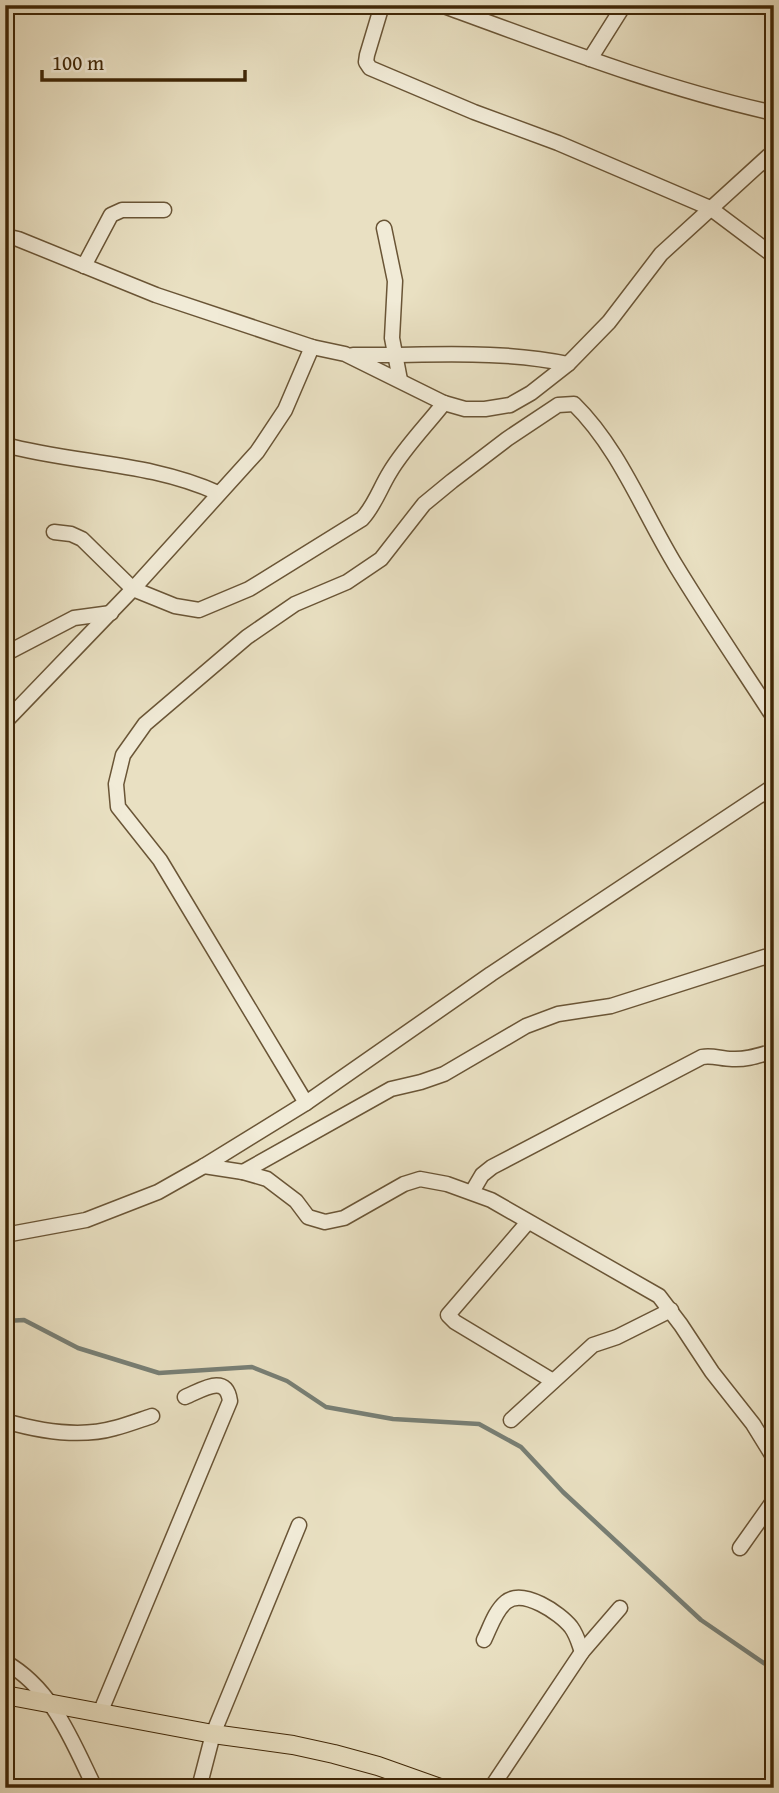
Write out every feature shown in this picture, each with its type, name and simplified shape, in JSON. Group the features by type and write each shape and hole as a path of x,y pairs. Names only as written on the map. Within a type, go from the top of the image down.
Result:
{"main road":[{"path":"5,1695 213,1734 293,1745 378,1766 440,1788"}],"street":[{"path":"382,5 367,55 366,62 370,68 474,112 558,143 710,208 774,256"},
{"path":"441,5 590,60 712,100 774,113"},
{"path":"590,60 625,5"},
{"path":"5,236 156,295 312,346 345,354 444,403 465,409 485,409 510,405 531,393 568,364 609,322 661,254 774,151"},
{"path":"84,266 111,215 122,210 164,210"},
{"path":"384,228 395,281 391,318 400,380"},
{"path":"5,722 111,613 257,452 285,410 312,346"},
{"path":"345,354 452,356 490,353 568,364"},
{"path":"54,532 71,534 82,539 133,589 174,606 199,610 249,589 362,519 371,509 402,454 444,403"},
{"path":"306,1102 160,860 118,807 116,784 123,755 145,724 247,637 295,604 347,582 381,559 424,504 452,481 558,405 574,404 589,419 611,452 676,566 774,718"},
{"path":"5,445 150,470 190,480 218,493"},
{"path":"5,653 74,618 111,613"},
{"path":"5,1235 86,1220 158,1192 204,1166 306,1102 491,974 774,786"},
{"path":"243,1172 391,1089 444,1074 526,1027 558,1014 611,1006 774,954"},
{"path":"471,1192 482,1175 492,1167 702,1057 711,1055 730,1059 751,1058 774,1051"},
{"path":"204,1166 267,1179 296,1201 308,1217 325,1222 344,1218 404,1184 420,1179 447,1184 491,1200 659,1296 712,1372 753,1424 774,1458"},
{"path":"528,1222 448,1315 455,1322 553,1381"},
{"path":"511,1420 593,1345 617,1337 671,1310"},
{"path":"100,1713 230,1402 229,1392 224,1386 216,1385 185,1397"},
{"path":"5,1421 60,1432 89,1432 113,1429 152,1416"},
{"path":"740,1548 774,1500"},
{"path":"199,1788 213,1734 299,1525"},
{"path":"484,1640 500,1609 508,1600 528,1598 570,1626 582,1653"},
{"path":"491,1788 582,1653 620,1608"},
{"path":"5,1662 18,1669 53,1704 95,1788"}],"waterway":[{"path":"5,1321 24,1320 78,1348 159,1373 252,1367 287,1381 326,1407 393,1419 479,1424 521,1447 563,1492 701,1620 774,1670"}]}
